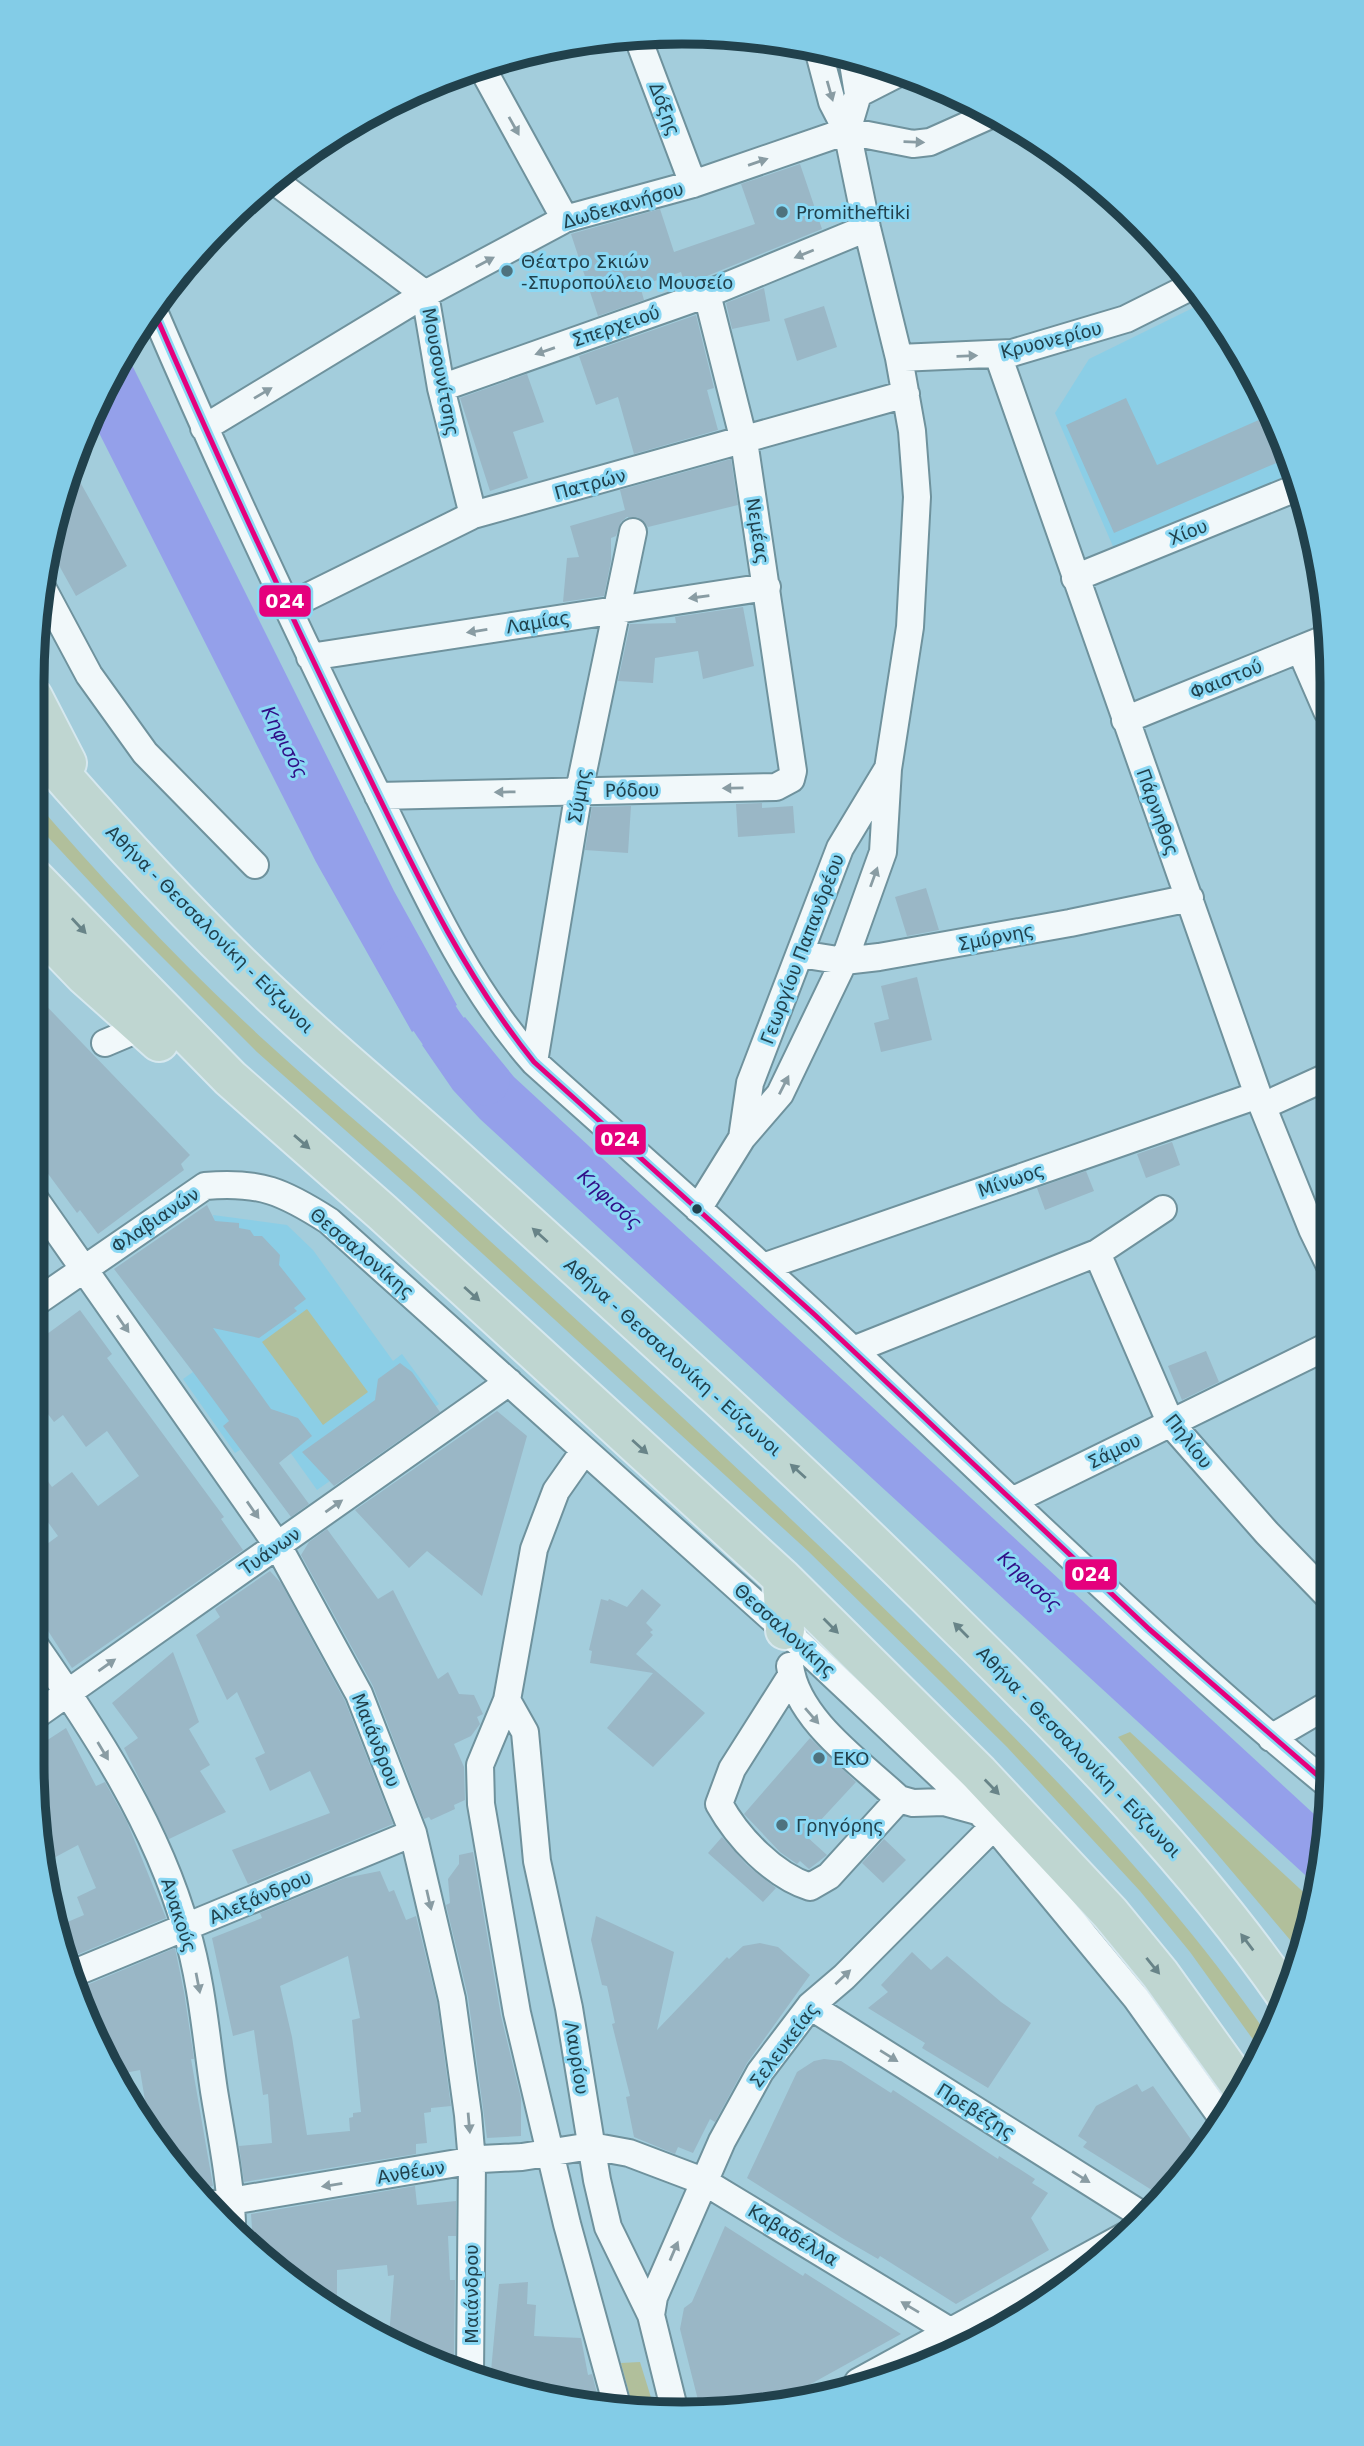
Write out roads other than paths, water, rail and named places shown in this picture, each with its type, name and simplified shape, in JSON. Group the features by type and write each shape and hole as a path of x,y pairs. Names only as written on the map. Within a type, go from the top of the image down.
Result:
{"highway":[{"path":"44,718 90,808"},
{"name":"Αθήνα - Θεσσαλονίκη - Εύζωνοι","path":"44,755 90,808 290,1012 450,1153 845,1514 1012,1680 1180,1858 1279,1987"},
{"path":"44,888 174,1024 251,1097 382,1212 782,1578 979,1773 1110,1913 1160,1973 1236,2080"},
{"path":"44,932 169,1050 251,1097"},
{"path":"782,1578 785,1630"},
{"path":"986,1819 1110,1913"}],"street":[{"name":"Δόξης","path":"641,45 693,184"},
{"name":"Γεωργίου Παπανδρέου","path":"698,1209 742,1138 780,1094 844,961 883,852 888,769 910,627 915,570 916,463 906,394 847,131 832,102 821,59"},
{"name":"Γεωργίου Παπανδρέου","path":"847,131 858,94 854,67"},
{"path":"486,75 565,219"},
{"path":"858,94 888,78"},
{"path":"847,131 913,144 930,142 982,119"},
{"name":"Δωδεκανήσου","path":"204,428 425,294 565,219 693,184 847,131"},
{"name":"Μουσουνίτσης","path":"281,186 425,294 440,388 472,514"},
{"name":"Σπερχειού","path":"440,388 707,294 867,228"},
{"name":"Κρυονερίου","path":"899,358 998,355 1074,336 1126,319 1185,289"},
{"name":"Νεμέας","path":"707,294 744,441 793,771"},
{"path":"157,319 204,428 310,657 444,931 481,996 534,1062 763,1267 1012,1501 1271,1738 1320,1778"},
{"name":"Πάρνηθος","path":"998,355 1260,1100 1320,1245"},
{"name":"Πατρών","path":"287,607 472,514 744,441 906,394"},
{"name":"Χίου","path":"1075,578 1290,490"},
{"name":"Σύμης","path":"534,1062 579,790 634,532"},
{"name":"Λαμίας","path":"310,657 767,587"},
{"path":"49,600 89,675 145,753 255,865"},
{"name":"Φαιστού","path":"1125,720 1319,641"},
{"path":"1300,649 1320,694"},
{"name":"Γεωργίου Παπανδρέου","path":"742,1138 750,1083 840,848 888,769"},
{"name":"Ρόδου","path":"378,796 776,787 791,779 793,771"},
{"name":"Σμύρνης","path":"800,954 844,961 942,947 1190,898"},
{"path":"104,1044 143,1027"},
{"name":"Μίνωος","path":"763,1267 1320,1079"},
{"name":"Φλαβιανών","path":"44,1296 205,1186 234,1184 264,1187 291,1197"},
{"name":"Θεσσαλονίκης","path":"291,1197 329,1221 509,1382 785,1630 986,1819 1136,1998 1217,2112"},
{"path":"853,1350 1097,1253 1163,1209"},
{"name":"Μαιάνδρου","path":"44,1212 278,1546 359,1694 413,1833 452,1999 472,2162 470,2366"},
{"name":"Πηλίου","path":"1097,1253 1171,1424 1267,1533 1320,1588"},
{"name":"Σάμου","path":"1012,1501 1320,1350"},
{"name":"Τυάνων","path":"44,1710 509,1382"},
{"path":"584,1451 556,1491 538,1538 507,1700 480,1765 481,1804 517,2013 549,2151 615,2399"},
{"path":"785,1630 791,1676 799,1699 813,1718 899,1798 913,1802 944,1802 986,1819"},
{"name":"Ανακούς","path":"44,1658 123,1785 160,1860 186,1928 200,1990 225,2209"},
{"path":"791,1676 732,1769 719,1804 728,1820 757,1852 792,1881 810,1887 829,1876 899,1798"},
{"name":"Λαυρίου","path":"507,1700 524,1731 537,1861 600,2147 608,2227 651,2315 672,2402"},
{"path":"1271,1738 1320,1709"},
{"name":"Σελευκείας","path":"651,2315 654,2297 704,2181 760,2072 810,2006 844,1977 986,1819"},
{"name":"Αλεξάνδρου","path":"79,1971 413,1833"},
{"name":"Πρεβέζης","path":"810,2006 1136,2211"},
{"name":"Ανθέων","path":"225,2209 472,2162 600,2147"},
{"name":"Καβαδέλλα","path":"600,2147 657,2162 704,2181 959,2336"},
{"path":"895,2365 959,2336 1078,2264"}],"water":[{"path":"130,361 394,891 457,1005 412,1032 316,862 97,428"},
{"path":"465,1017 514,1077 1318,1818 1310,1879 480,1119 453,1090 422,1045"}],"waterway":[{"name":"Κηφισός","path":"401,961 438,1024 460,1054 485,1081"}],"place":[{"name":"Promitheftiki","path":"782,212"},
{"name":"Θέατρο Σκιών -Σπυροπούλειο Μουσείο","path":"507,271"},
{"name":"EKO","path":"819,1758"},
{"name":"Γρηγόρης","path":"782,1825"}]}
